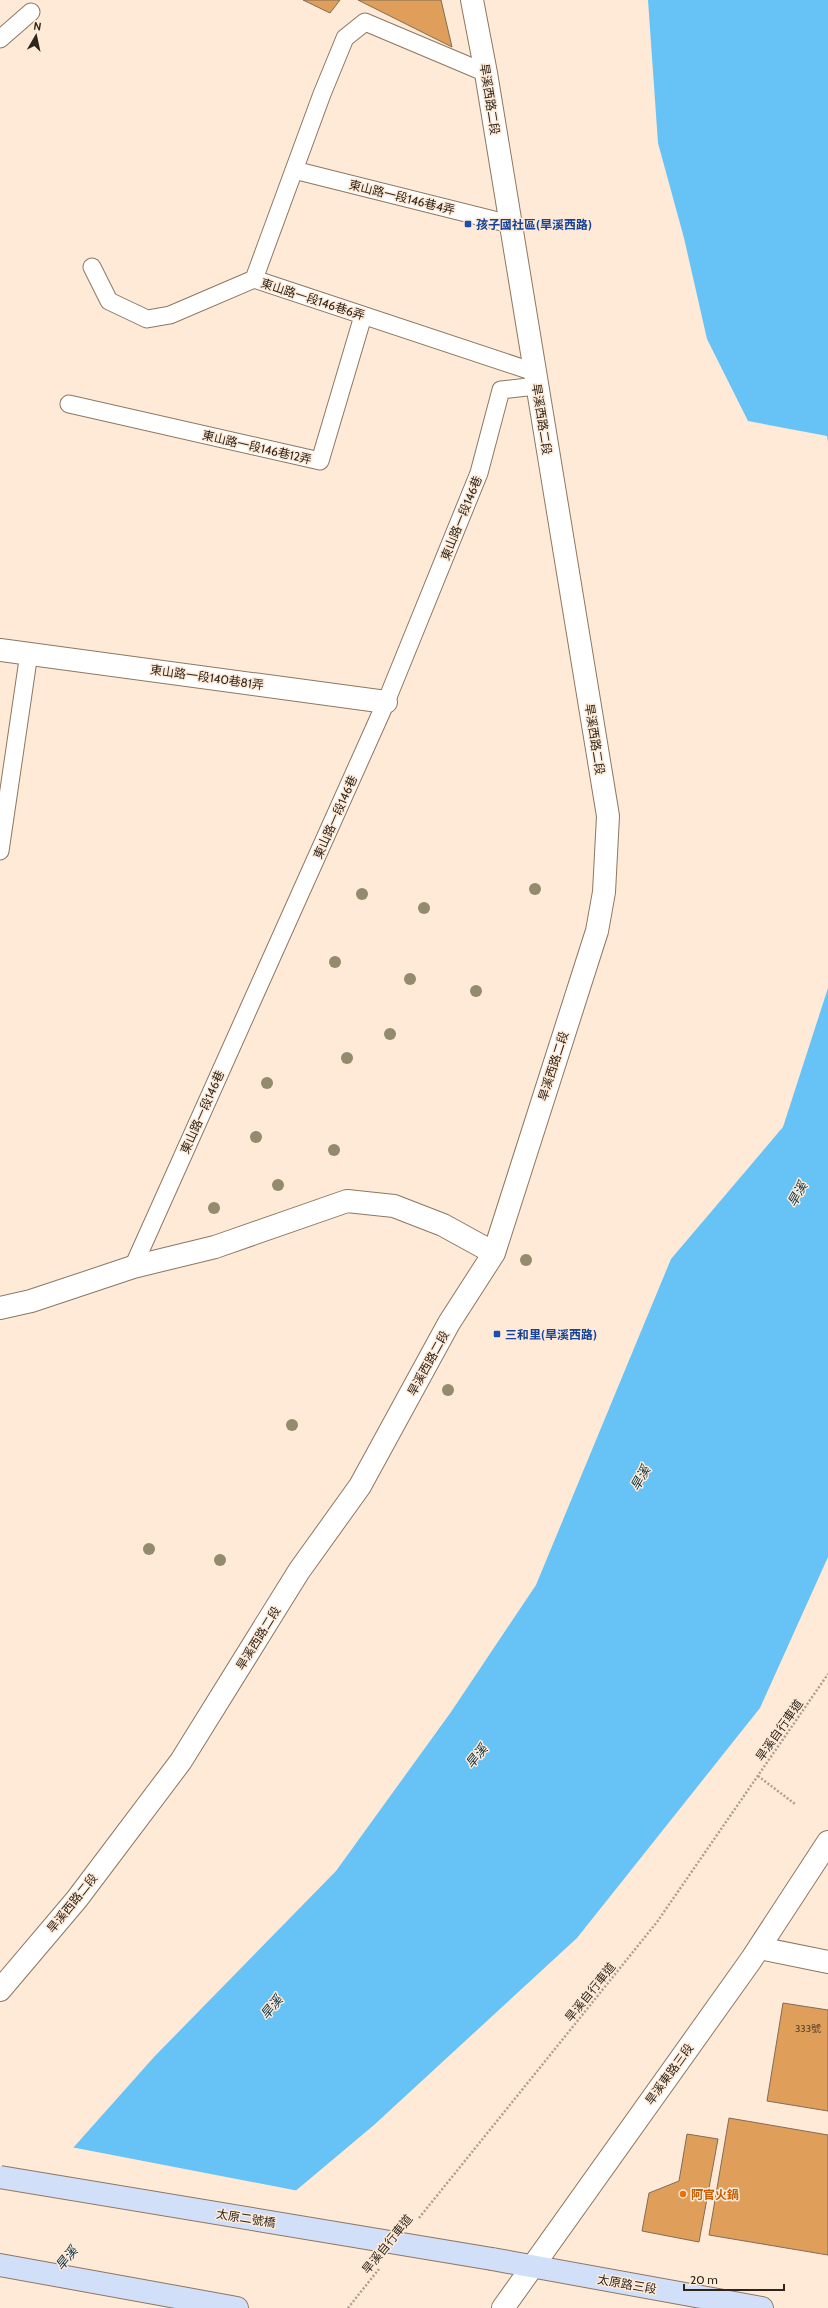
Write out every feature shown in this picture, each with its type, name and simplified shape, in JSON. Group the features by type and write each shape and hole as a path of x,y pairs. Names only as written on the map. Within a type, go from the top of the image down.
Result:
{"main road":[{"name":"太原二號橋","path":"0,2177 492,2259"},
{"name":"太原路三段","path":"492,2259 762,2308"},
{"path":"0,2264 237,2308"}],"street":[{"name":"旱溪西路二段","path":"0,1990 77,1899 181,1761 299,1571 360,1486 449,1323 494,1253 597,931 604,892 607,822 486,73 472,0"},
{"name":"東山路一段140巷81弄","path":"0,650 386,702"},
{"path":"0,1308 31,1301 133,1267 215,1247 347,1201 394,1206 443,1225 494,1253"},
{"name":"旱溪東路三段","path":"505,2306 759,1948 828,1842"},
{"path":"759,1948 828,1962"}],"lane":[{"path":"0,39 31,12"},
{"path":"254,279 345,38 365,22 486,73"},
{"name":"東山路一段146巷4弄","path":"294,170 510,224"},
{"name":"東山路一段146巷6弄","path":"92,267 109,301 147,319 170,315 254,279 363,316 535,379"},
{"name":"東山路一段146巷12弄","path":"69,404 320,462 363,316"},
{"name":"東山路一段146巷","path":"133,1267 386,702 480,473 502,390 535,379"},
{"path":"0,851 29,653"}],"path":[{"name":"旱溪自行車道","path":"418,2220 657,1922 828,1674"},
{"path":"758,1776 796,1804"},
{"name":"旱溪自行車道","path":"348,2308 380,2267"}],"water":[{"path":"648,0 828,0 828,442 827,436 748,421 707,339 684,238 658,143"},
{"name":"旱溪","path":"828,988 828,1557 760,1708 577,1938 374,2125 156,2308 0,2308 0,2230 154,2057 336,1871 451,1712 536,1585 671,1259 783,1127"}],"pier":[{"path":"71,2147 299,2191 159,2308 0,2308 0,2227"}],"building":[{"path":"303,0 340,0 330,13"},
{"path":"358,0 441,0 452,47"},
{"path":"783,2003 828,2010 828,2111 767,2101"},
{"path":"729,2118 828,2135 828,2255 709,2235"},
{"path":"687,2134 718,2139 699,2242 642,2231 649,2193 679,2181"}],"place":[{"name":"孩子國社區(旱溪西路)","path":"468,224"},
{"name":"三和里(旱溪西路)","path":"497,1334"},
{"name":"阿官火鍋","path":"683,2194"}]}
